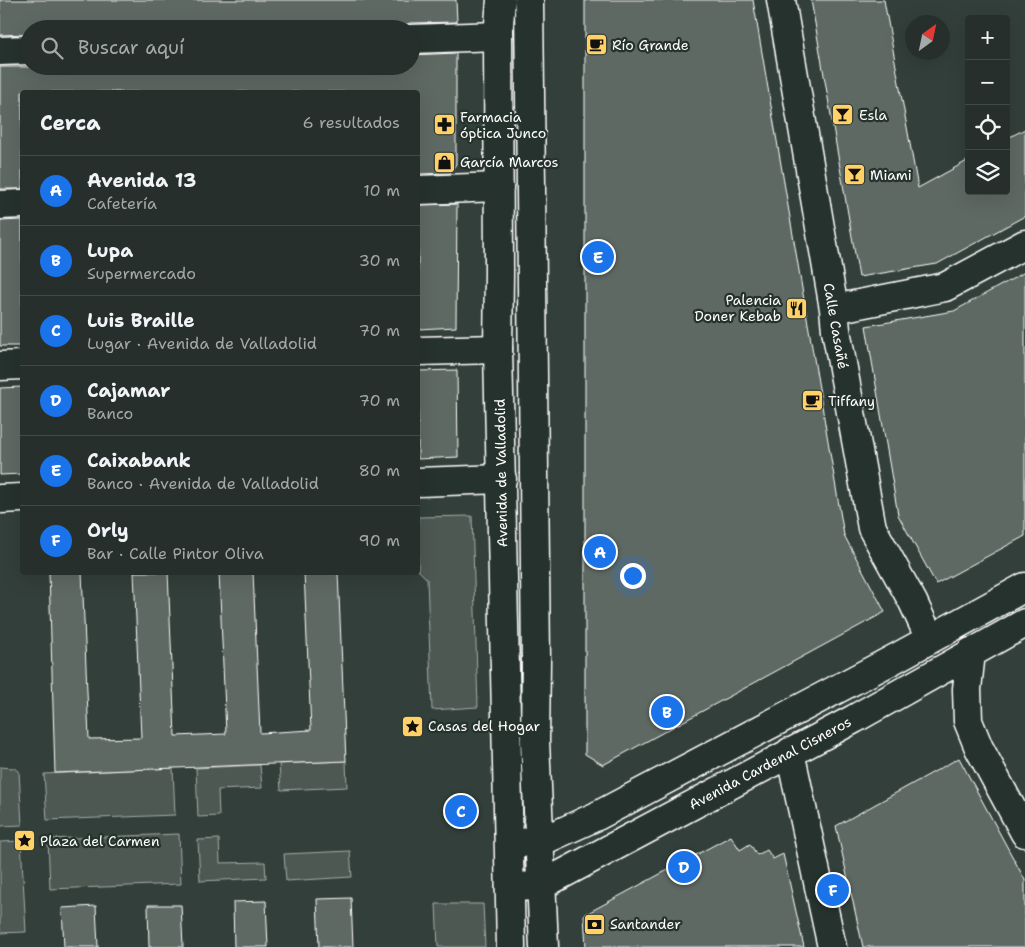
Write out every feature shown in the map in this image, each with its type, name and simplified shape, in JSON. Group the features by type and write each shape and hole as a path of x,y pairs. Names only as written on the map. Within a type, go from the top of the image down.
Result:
{"street":[{"name":"Avenida de Valladolid","path":"501,0 498,36 498,349 511,947"},
{"path":"530,0 536,640 535,741 544,947"},
{"name":"Calle Casañé","path":"781,0 836,330 872,528 930,639"},
{"path":"420,39 498,36"},
{"path":"0,51 20,50"},
{"path":"420,190 499,187"},
{"path":"0,204 20,204"},
{"path":"834,309 945,287 1025,244"},
{"path":"420,351 498,349"},
{"path":"0,366 20,366"},
{"path":"420,482 502,479"},
{"path":"0,499 20,498"},
{"path":"510,844 540,842 597,816 1025,587"},
{"name":"Avenida Cardenal Cisneros","path":"510,887 540,886 854,719 1025,623"},
{"path":"971,652 967,689 968,721 979,748 1025,832"},
{"path":"790,752 832,947"}],"shaded area":[{"path":"472,516 478,707 432,710 427,579 420,572 420,517"},
{"path":"346,761 347,787 281,790 279,764"},
{"path":"260,765 262,788 218,790 219,816 198,817 196,768"},
{"path":"0,767 14,768 19,772 22,825 0,826"},
{"path":"173,768 175,815 47,820 44,774"},
{"path":"179,834 181,884 50,889 48,839"},
{"path":"219,839 220,863 265,862 266,878 200,881 198,840"},
{"path":"21,841 26,932 0,933 0,842"},
{"path":"350,851 352,877 286,881 284,854"},
{"path":"436,904 483,904 485,947 438,947"}],"building":[{"path":"0,0 456,0 457,22 420,23 420,20 20,20 20,34 0,35"},
{"path":"585,0 753,0 844,535 885,612 603,765 585,754"},
{"path":"811,0 884,0 918,188 965,162 965,195 1010,195 1010,137 1025,129 1025,216 937,264 859,277"},
{"path":"456,53 456,164 450,173 420,174 420,90 20,90 20,189 0,189 0,67 20,67 20,75 420,75 420,55"},
{"path":"457,204 456,327 420,329 420,205"},
{"path":"20,220 20,346 0,346 0,221"},
{"path":"1025,272 1025,536 936,584 898,515 866,326 954,311"},
{"path":"457,370 458,457 420,459 420,371"},
{"path":"20,387 20,474 0,475 0,388"},
{"path":"49,575 82,575 89,739 141,738 134,575 168,575 175,736 226,734 219,575 253,575 260,733 311,730 304,575 338,575 346,761 55,773"},
{"path":"959,758 1025,880 1025,947 863,947 836,826"},
{"path":"731,836 740,850 750,844 757,855 767,850 773,859 783,854 804,947 586,947 584,915"},
{"path":"351,898 353,947 319,947 317,899"},
{"path":"266,901 268,947 234,947 233,902"},
{"path":"148,905 181,905 183,947 149,947"},
{"path":"96,906 98,947 64,947 62,908"}],"place":[{"name":"Río Grande","path":"596,45"},
{"name":"Esla","path":"843,115"},
{"name":"Farmacia óptica Junco","path":"444,125"},
{"name":"García Marcos","path":"444,162"},
{"name":"Miami","path":"854,175"},
{"name":"Caixabank","path":"598,257"},
{"name":"Palencia Doner Kebab","path":"797,308"},
{"name":"Tiffany","path":"812,401"},
{"name":"Avenida 13","path":"600,552"},
{"name":"Lupa","path":"667,712"},
{"name":"Casas del Hogar","path":"412,726"},
{"name":"Luis Braille","path":"461,811"},
{"name":"Plaza del Carmen","path":"24,841"},
{"name":"Cajamar","path":"684,867"},
{"name":"Orly","path":"833,890"},
{"name":"Santander","path":"594,924"}]}
